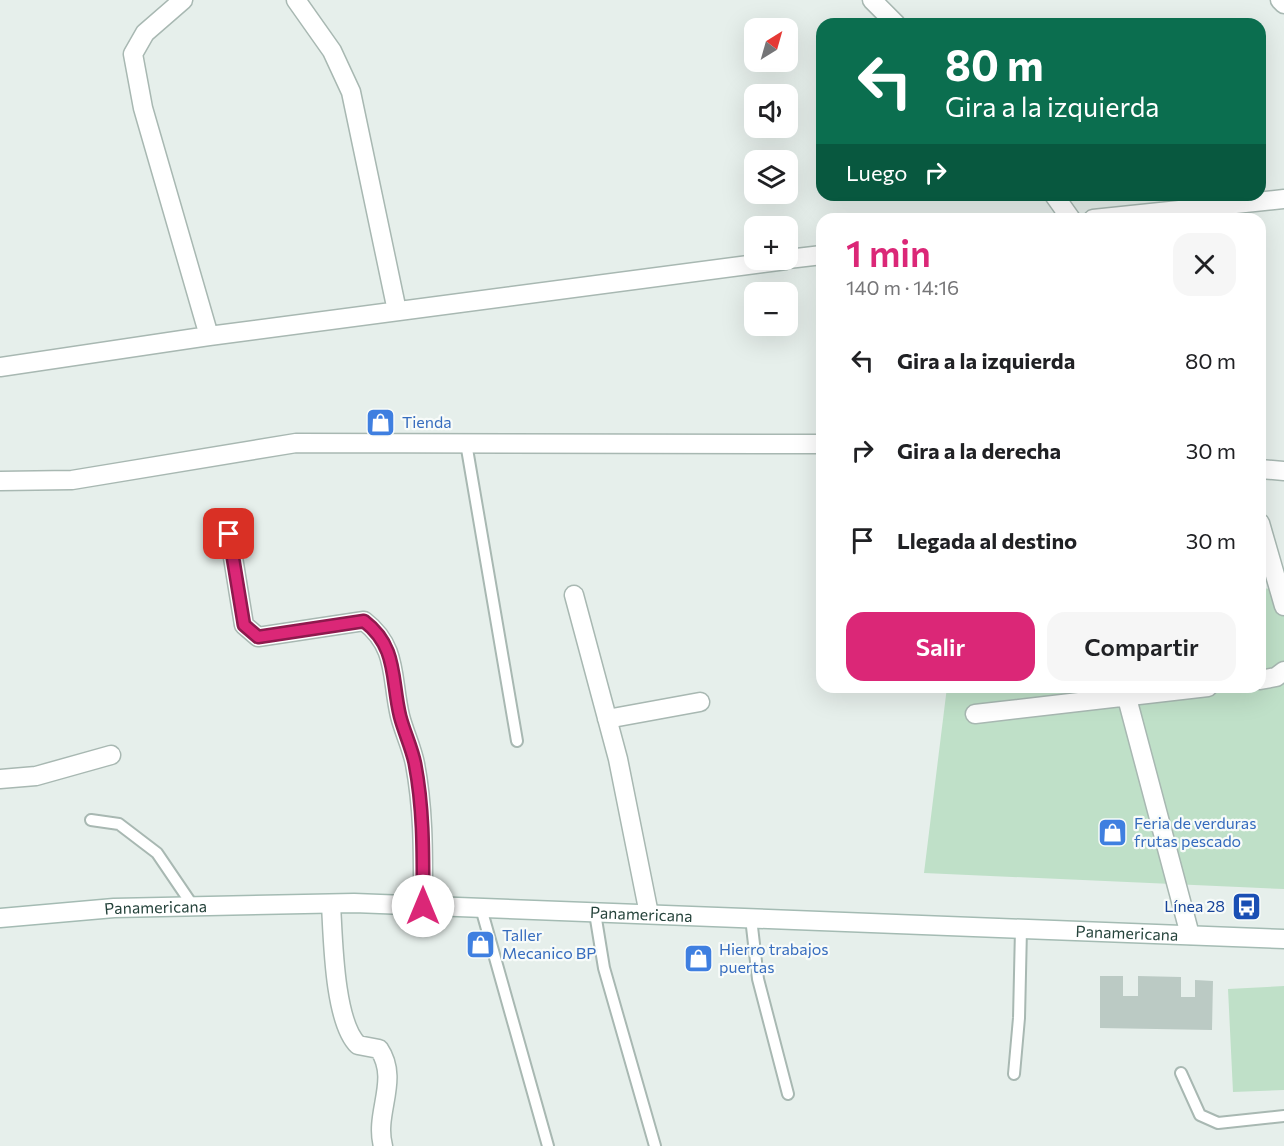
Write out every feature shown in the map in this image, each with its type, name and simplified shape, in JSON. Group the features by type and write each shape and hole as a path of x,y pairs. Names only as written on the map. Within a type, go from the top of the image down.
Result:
{"street":[{"path":"183,0 145,33 133,54 143,108 209,336"},
{"path":"296,0 332,51 351,92 397,311"},
{"path":"872,0 890,18"},
{"path":"1280,0 1284,4"},
{"path":"1266,198 1284,189"},
{"path":"1266,200 1284,199"},
{"path":"1146,213 1253,201"},
{"path":"798,258 816,256"},
{"path":"0,368 209,336 744,265"},
{"path":"0,481 72,480 296,443 816,444"},
{"path":"1266,470 1284,471"},
{"path":"229,534 244,625 258,637 364,621 380,633 390,656 400,716 415,761 423,814 423,906"},
{"path":"1266,544 1284,606"},
{"path":"574,595 618,759 649,914"},
{"path":"1266,679 1276,677 1284,670"},
{"path":"975,714 1164,693"},
{"path":"1127,698 1190,935"},
{"path":"607,719 700,702"},
{"path":"0,779 36,776 111,755"},
{"path":"330,904 338,987 346,1029 358,1045 379,1049 388,1069 385,1104 380,1121 383,1146"},
{"name":"Panamericana","path":"0,918 114,908 330,904 1284,939"}],"lane":[{"path":"466,443 517,741"},
{"path":"91,820 119,824 157,853 193,906"},
{"path":"481,908 548,1146"},
{"path":"595,913 604,968 655,1146"},
{"path":"751,918 758,979 788,1094"},
{"path":"1014,1074 1019,1018 1021,929"},
{"path":"1181,1073 1200,1115 1218,1123 1284,1116"}],"green space":[{"path":"1266,588 1284,590 1284,889 924,873 946,693 1266,693"},
{"path":"1284,986 1284,1090 1233,1092 1228,989"}],"building":[{"path":"1100,976 1123,976 1123,996 1138,996 1138,976 1181,977 1181,997 1195,997 1195,980 1213,981 1212,1030 1100,1028"}],"place":[{"name":"Tienda","path":"381,422"},
{"name":"Feria de verduras frutas pescado","path":"1113,832"},
{"name":"Línea 28","path":"1246,906"},
{"name":"Taller Mecanico BP","path":"481,944"},
{"name":"Hierro trabajos puertas","path":"698,958"}],"route":[{"path":"229,534 244,625 258,637 364,621 380,633 390,656 400,716 415,761 423,814 423,906"}]}
